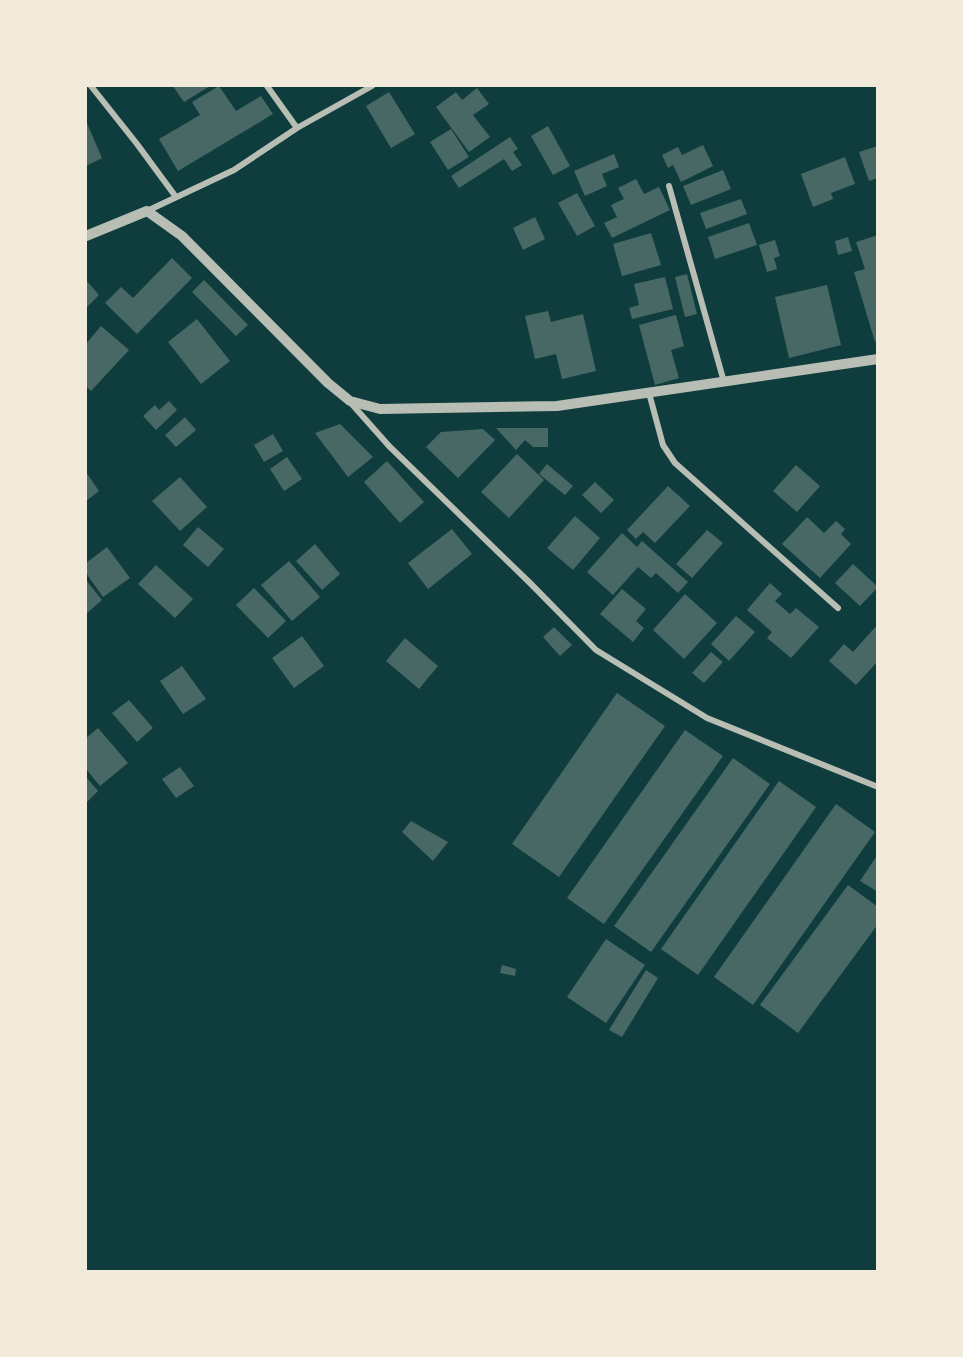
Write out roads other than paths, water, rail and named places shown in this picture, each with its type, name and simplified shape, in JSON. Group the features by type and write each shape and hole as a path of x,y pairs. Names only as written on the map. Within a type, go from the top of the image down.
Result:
{"street":[{"path":"91,86 176,196"},
{"path":"267,86 297,128"},
{"path":"86,236 147,211 234,170 297,128 372,86"},
{"path":"669,186 724,382"},
{"path":"147,211 182,236 328,383 350,401 389,446 596,650 707,718 878,788"},
{"path":"350,401 380,409 557,406 878,359"},
{"path":"649,393 663,445 675,463 838,608"}]}
